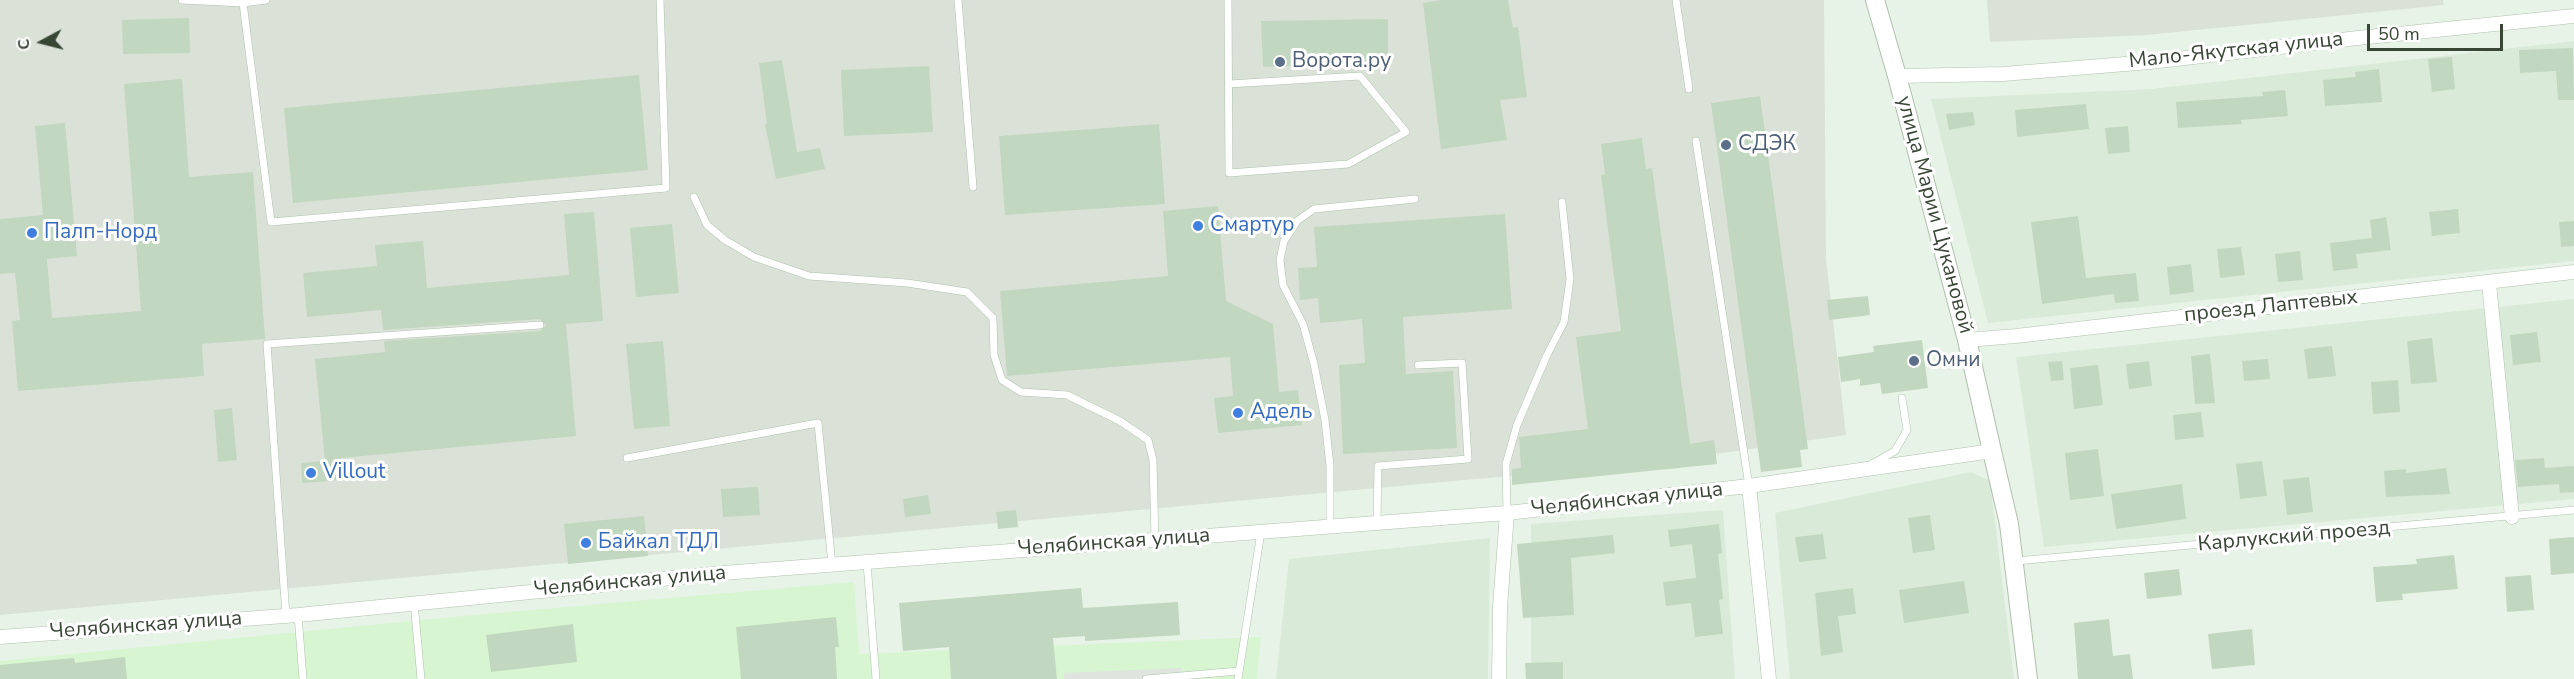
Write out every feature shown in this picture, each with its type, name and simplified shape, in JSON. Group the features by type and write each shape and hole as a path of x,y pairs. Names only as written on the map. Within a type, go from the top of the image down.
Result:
{"street":[{"name":"улица Марии Цукановой","path":"1875,0 1967,340 2009,524 2028,679"},
{"name":"Мало-Якутская улица","path":"1897,76 2003,74 2150,62 2574,16"},
{"name":"проезд Лаптевых","path":"1967,340 2574,272"},
{"path":"2489,283 2512,517"},
{"name":"Челябинская улица","path":"0,637 292,616 414,602 867,562 1507,513 1749,486 1992,451"},
{"path":"1749,486 1769,679"},
{"path":"1499,679 1500,607 1507,513"}],"lane":[{"path":"182,0 243,3 266,0"},
{"path":"243,3 271,222 666,188 660,0"},
{"path":"958,0 973,187"},
{"path":"1228,0 1229,173 1348,164 1406,132 1360,76 1229,84"},
{"path":"1676,0 1689,89"},
{"path":"1695,141 1749,486"},
{"path":"694,197 707,225 725,240 754,256 809,276 907,283 967,292 993,318 994,355 1002,380 1021,392 1067,395 1120,421 1148,440 1153,460 1155,540"},
{"path":"1330,527 1330,465 1325,420 1303,324 1283,285 1280,260 1284,242 1297,220 1314,209 1414,199"},
{"path":"1507,513 1506,464 1517,425 1564,322 1570,279 1562,202"},
{"path":"303,679 292,616 267,344 540,325"},
{"path":"1377,523 1378,466 1468,459 1462,363 1418,365"},
{"path":"1860,471 1895,451 1907,430 1902,398"},
{"path":"627,458 818,423 832,565"},
{"name":"Карлукский проезд","path":"2013,561 2574,510"},
{"path":"1146,679 1239,675 1260,532"},
{"path":"867,562 876,679"},
{"path":"414,602 421,679"}],"shaded area":[{"path":"0,0 1824,0 1826,258 1846,435 1620,468 1475,479 0,615"},
{"path":"1987,0 2443,0 2444,5 2147,35 1990,42"},
{"path":"2574,41 2574,261 1988,323 1931,99 2152,89"},
{"path":"2574,299 2574,499 2044,547 2016,357"},
{"path":"1971,472 1990,481 2014,679 1790,679 1775,513"},
{"path":"1723,510 1735,679 1531,679 1531,524"},
{"path":"1490,538 1488,679 1276,679 1289,559"},
{"path":"854,582 859,654 1261,637 1257,679 0,679 0,661 464,616"},
{"path":"1181,668 1181,679 1064,679 1064,673"}],"building":[{"path":"1441,0 1508,0 1513,28 1518,27 1527,97 1500,100 1507,140 1441,149 1423,3"},
{"path":"189,18 190,53 123,54 122,20"},
{"path":"1388,19 1388,66 1263,67 1261,21"},
{"path":"2573,48 2574,100 2558,100 2556,71 2520,73 2519,50"},
{"path":"2452,57 2455,89 2432,92 2428,59"},
{"path":"782,60 797,152 820,148 825,169 776,179 765,124 767,124 759,63"},
{"path":"929,66 933,132 844,136 841,70"},
{"path":"2379,69 2382,102 2325,106 2323,80 2356,77 2355,72"},
{"path":"639,75 648,170 293,203 284,108"},
{"path":"182,79 189,177 253,172 265,339 202,344 204,376 18,391 12,321 20,320 15,273 0,274 0,219 43,215 35,126 65,123 77,256 47,259 52,318 141,311 124,84"},
{"path":"2285,90 2288,116 2241,120 2242,124 2178,128 2176,102 2263,96 2262,92"},
{"path":"1760,96 1808,449 1800,450 1802,467 1761,472 1711,103"},
{"path":"2086,104 2089,129 2017,137 2015,110"},
{"path":"1973,112 1975,125 1949,130 1946,114"},
{"path":"1159,124 1165,204 1005,215 999,136"},
{"path":"2128,126 2130,152 2108,154 2105,128"},
{"path":"1642,138 1646,169 1652,168 1690,444 1714,440 1717,464 1512,485 1512,469 1521,468 1519,437 1588,429 1576,337 1621,331 1601,175 1605,174 1601,144"},
{"path":"1218,206 1226,301 1273,324 1279,392 1298,390 1302,425 1218,433 1214,398 1233,396 1230,357 1007,376 1000,291 1168,276 1163,211"},
{"path":"2458,209 2460,233 2432,236 2429,212"},
{"path":"594,212 603,321 566,324 576,436 341,458 343,480 302,483 301,463 325,461 315,359 385,352 384,341 540,331 546,325 540,319 383,330 381,310 307,317 303,273 377,266 375,245 423,241 427,288 569,275 564,214"},
{"path":"1505,214 1512,309 1403,317 1406,374 1453,371 1457,448 1343,454 1339,365 1365,363 1362,319 1320,323 1318,298 1300,300 1298,268 1317,267 1314,227"},
{"path":"2078,216 2086,278 2136,273 2139,301 2115,303 2114,294 2042,304 2031,222"},
{"path":"2386,217 2391,250 2356,254 2358,268 2333,271 2330,243 2372,238 2370,220"},
{"path":"2574,221 2574,246 2561,247 2559,222"},
{"path":"672,224 679,293 636,297 630,228"},
{"path":"2241,247 2245,275 2220,278 2217,249"},
{"path":"2300,251 2303,280 2278,282 2275,254"},
{"path":"2191,264 2194,292 2170,295 2167,267"},
{"path":"1868,296 1870,315 1829,320 1827,300"},
{"path":"2537,332 2541,362 2513,365 2510,335"},
{"path":"2432,338 2437,382 2411,384 2407,341"},
{"path":"1922,340 1928,388 1882,394 1880,383 1860,386 1860,379 1841,382 1838,357 1874,352 1873,346"},
{"path":"663,341 670,426 634,429 626,344"},
{"path":"2332,346 2336,376 2308,379 2304,349"},
{"path":"2210,354 2215,403 2195,404 2191,356"},
{"path":"2268,359 2270,379 2244,381 2242,361"},
{"path":"2062,361 2064,380 2051,381 2048,362"},
{"path":"2149,361 2152,386 2129,389 2126,364"},
{"path":"2098,365 2103,405 2074,409 2070,368"},
{"path":"2398,380 2400,412 2373,414 2371,382"},
{"path":"232,408 237,460 218,462 214,410"},
{"path":"2201,412 2204,437 2175,440 2173,415"},
{"path":"2098,449 2104,496 2070,500 2065,453"},
{"path":"2544,458 2545,468 2574,466 2574,492 2560,493 2559,484 2518,487 2515,460"},
{"path":"2262,461 2267,496 2240,499 2236,464"},
{"path":"2446,468 2450,494 2386,497 2384,471 2406,469 2406,473"},
{"path":"2309,477 2313,512 2287,515 2283,480"},
{"path":"2182,484 2186,519 2116,529 2111,494"},
{"path":"758,487 760,515 723,517 721,489"},
{"path":"928,495 931,514 905,517 903,499"},
{"path":"1016,510 1018,527 998,529 996,512"},
{"path":"1930,515 1935,550 1913,553 1908,518"},
{"path":"644,516 648,556 568,564 564,524"},
{"path":"1719,524 1722,553 1718,554 1723,599 1719,600 1723,634 1695,637 1691,603 1666,606 1663,582 1696,578 1692,544 1670,547 1668,530"},
{"path":"1823,534 1826,559 1799,562 1795,537"},
{"path":"1613,535 1615,553 1571,558 1574,615 1523,618 1517,544"},
{"path":"2574,537 2574,573 2551,575 2549,539"},
{"path":"2454,555 2458,589 2402,594 2403,600 2376,602 2373,567 2417,564 2416,559"},
{"path":"2179,569 2182,595 2147,599 2144,573"},
{"path":"2531,575 2534,610 2507,612 2505,577"},
{"path":"1964,581 1969,613 1904,623 1899,590"},
{"path":"1081,588 1083,608 1178,602 1180,635 1085,641 1085,636 1053,638 1057,679 951,679 949,647 903,651 899,603"},
{"path":"1853,588 1856,614 1838,616 1843,652 1821,656 1815,593"},
{"path":"836,617 839,647 835,647 837,679 741,679 736,627"},
{"path":"2109,619 2113,656 2130,654 2133,679 2078,679 2074,623"},
{"path":"573,624 577,662 491,672 486,635"},
{"path":"2252,629 2255,665 2212,669 2208,634"},
{"path":"125,657 127,679 0,679 0,665 74,658 75,663"},
{"path":"1563,662 1563,679 1526,679 1525,663"}],"place":[{"name":"Ворота.ру","path":"1280,62"},
{"name":"СДЭК","path":"1726,145"},
{"name":"Смартур","path":"1198,226"},
{"name":"Палп-Норд","path":"32,233"},
{"name":"Омни","path":"1914,361"},
{"name":"Адель","path":"1238,413"},
{"name":"Villout","path":"311,473"},
{"name":"Байкал ТДЛ","path":"586,543"}]}
